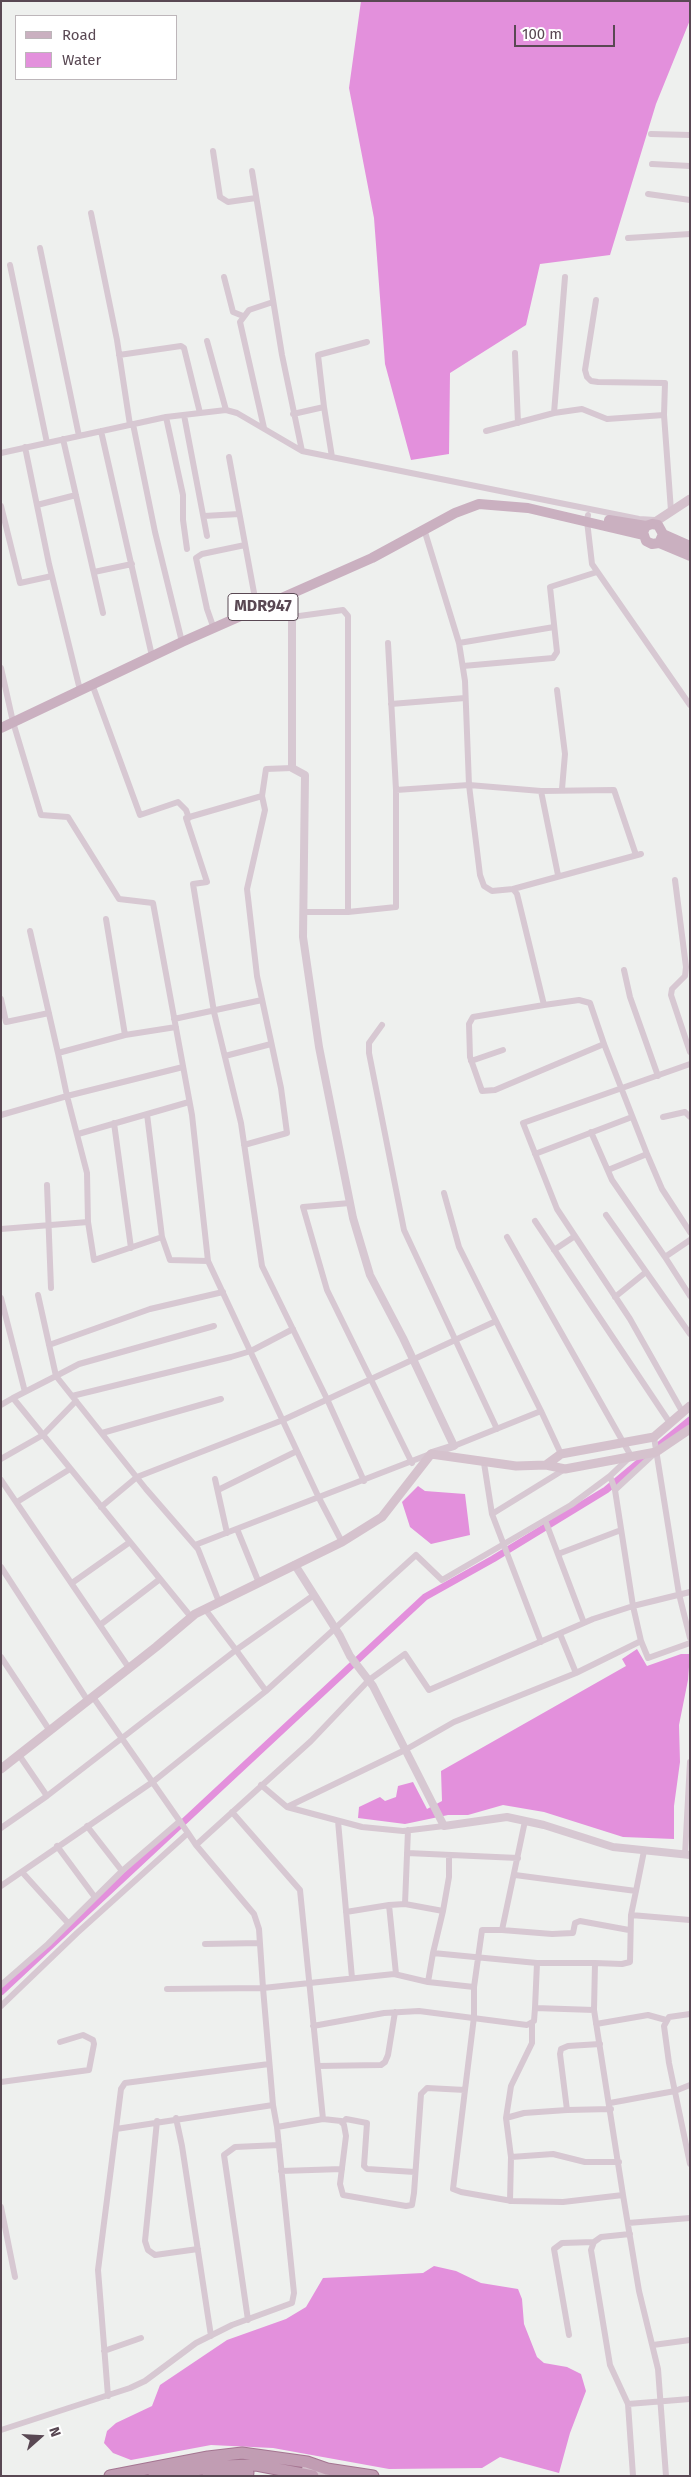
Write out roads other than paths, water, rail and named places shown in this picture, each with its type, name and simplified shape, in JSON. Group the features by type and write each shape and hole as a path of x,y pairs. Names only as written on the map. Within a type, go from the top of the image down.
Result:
{"highway":[{"path":"110,2476 208,2456 242,2453 373,2476"},
{"path":"154,2476 222,2466 256,2465 313,2476"},
{"path":"208,2476 261,2472 280,2476"}],"main road":[{"path":"587,518 649,526 690,499"},
{"name":"MDR947","path":"1,728 182,642 372,558 455,513 479,504 528,508 542,505 587,518"},
{"path":"649,526 648,543 661,535 671,511"},
{"path":"587,518 649,526 658,525 661,535 690,556"},
{"path":"661,535 690,546"},
{"path":"1,1769 130,1668 191,1617 342,1542 382,1517 431,1454 484,1463 516,1466 546,1465 565,1469 631,1456 653,1448 689,1430 684,1412 670,1423 653,1448"},
{"path":"546,1465 561,1454 623,1443 653,1448"},
{"path":"128,2476 184,2465 236,2460 262,2462 333,2476"}],"street":[{"path":"651,134 690,136"},
{"path":"213,151 220,197 228,202 256,198"},
{"path":"652,164 690,166"},
{"path":"252,171 273,302 293,414 302,452"},
{"path":"648,194 690,200"},
{"path":"91,213 131,424 182,642"},
{"path":"628,238 690,234"},
{"path":"40,248 79,436"},
{"path":"10,264 47,443"},
{"path":"224,277 233,312 243,316"},
{"path":"554,413 565,277"},
{"path":"596,300 584,370 586,377 591,381 598,382 665,383 664,415 671,511"},
{"path":"264,428 240,322 249,310 273,302"},
{"path":"207,341 226,410"},
{"path":"332,457 318,355 367,342"},
{"path":"119,355 181,346 184,348 200,413"},
{"path":"515,353 518,423"},
{"path":"293,414 324,408"},
{"path":"486,431 554,413 582,409 613,420 664,415"},
{"path":"1,453 166,417 226,410 237,413 302,452 639,520 649,526"},
{"path":"184,415 208,536"},
{"path":"166,417 183,494 183,520 187,549"},
{"path":"101,431 152,656"},
{"path":"63,439 103,613"},
{"path":"25,448 52,576 80,690"},
{"path":"229,458 257,609"},
{"path":"37,505 76,495"},
{"path":"1,506 20,583 52,576"},
{"path":"204,516 239,514"},
{"path":"587,518 590,557 597,572 690,704"},
{"path":"396,790 469,785 541,791 562,789 614,790 639,854 513,888 492,891 484,886 480,875 469,785 463,666 459,643 424,529"},
{"path":"214,629 207,609 196,558 202,554 245,545"},
{"path":"94,572 132,564"},
{"path":"463,666 553,658 557,652 550,587 597,572"},
{"path":"292,595 292,768"},
{"path":"292,618 343,610 348,616 348,912"},
{"path":"459,643 554,627"},
{"path":"303,912 348,912 396,907 396,790 388,643"},
{"path":"1,668 13,722 41,815 68,817 119,899 152,903 189,1102 208,1261 319,1498 342,1542"},
{"path":"92,684 140,815 178,802 186,810 189,818"},
{"path":"557,690 565,754 562,789"},
{"path":"391,704 465,698"},
{"path":"244,1145 287,1133 262,1000 247,889 265,810 262,796 266,769 292,768 305,775 303,937 319,1047 350,1203 370,1275 454,1446"},
{"path":"541,791 558,875"},
{"path":"262,796 186,818 207,882 193,884 214,1012 244,1145 262,1266 327,1399 364,1481"},
{"path":"675,880 686,976 672,990 671,995 690,1052"},
{"path":"513,888 518,894 544,1005"},
{"path":"106,919 125,1035"},
{"path":"30,931 67,1096 87,1173 88,1222 94,1260 162,1237"},
{"path":"624,970 630,997 658,1076"},
{"path":"1,999 6,1022 48,1012"},
{"path":"58,1053 262,1000"},
{"path":"604,1044 488,1091 482,1091 471,1061 468,1039 469,1024 473,1017 587,1000 593,1008 621,1089 662,1189 690,1232"},
{"path":"382,1025 368,1046 404,1230 496,1429"},
{"path":"225,1056 271,1044"},
{"path":"471,1061 503,1050"},
{"path":"684,1412 615,1297 557,1209 523,1123 690,1064"},
{"path":"1,1115 67,1096 183,1067"},
{"path":"78,1134 189,1102"},
{"path":"663,1117 685,1112 690,1117"},
{"path":"147,1114 162,1237 170,1260 208,1261"},
{"path":"535,1154 632,1116"},
{"path":"114,1123 131,1248"},
{"path":"591,1132 612,1180 690,1296"},
{"path":"608,1170 647,1154"},
{"path":"47,1185 51,1288"},
{"path":"444,1193 459,1247 561,1454"},
{"path":"350,1203 303,1207 327,1290 412,1463"},
{"path":"606,1215 690,1334"},
{"path":"535,1221 670,1423"},
{"path":"1,1230 88,1222"},
{"path":"554,1250 575,1236"},
{"path":"1,1886 154,1781 266,1692 334,1627 416,1555 442,1580 571,1505 610,1476 631,1456 507,1237"},
{"path":"665,1257 690,1240"},
{"path":"615,1297 646,1272"},
{"path":"49,1345 150,1309 223,1292"},
{"path":"38,1295 56,1376 137,1477 196,1545 219,1602"},
{"path":"1,1298 25,1392"},
{"path":"101,1507 137,1477 283,1420 496,1321"},
{"path":"1,1405 79,1364 214,1326"},
{"path":"1,1459 43,1436 74,1399 251,1351 292,1329"},
{"path":"13,1398 191,1617"},
{"path":"102,1433 221,1398"},
{"path":"196,1545 412,1463 541,1411"},
{"path":"615,1490 653,1448"},
{"path":"653,1448 678,1594 690,1638"},
{"path":"218,1490 297,1451"},
{"path":"484,1463 492,1514 541,1642"},
{"path":"17,1502 70,1469"},
{"path":"492,1514 565,1469"},
{"path":"610,1476 615,1490 641,1641 648,1658 690,1644"},
{"path":"216,1479 227,1533"},
{"path":"1,1480 130,1668"},
{"path":"545,1520 584,1623"},
{"path":"237,1530 258,1583"},
{"path":"558,1554 621,1530"},
{"path":"72,1583 130,1542"},
{"path":"295,1565 350,1656 367,1677 444,1826"},
{"path":"1,1567 90,1699 123,1738 196,1845 247,1903 256,1922 260,1943 273,2106 279,2145 294,2298 289,2306 248,2320 196,2343 146,2381 108,2396 1,2430"},
{"path":"100,1625 160,1579"},
{"path":"196,1845 311,1741 367,1677 404,1654 429,1690 584,1623 634,1606 690,1592"},
{"path":"1,1828 47,1796 236,1650 314,1595"},
{"path":"205,1609 266,1692"},
{"path":"560,1634 576,1673"},
{"path":"287,1807 405,1750 454,1722 576,1673 641,1641"},
{"path":"1,1657 50,1731"},
{"path":"19,1756 47,1796"},
{"path":"262,1785 287,1807 362,1827 408,1830 507,1817 613,1847 644,1852 687,1855 690,1762"},
{"path":"232,1812 300,1890 323,2119"},
{"path":"338,1821 352,1978"},
{"path":"502,1930 525,1821"},
{"path":"88,1826 122,1871"},
{"path":"2,1981 68,1923 122,1871 184,1827"},
{"path":"1,2006 184,1827"},
{"path":"405,1904 408,1830"},
{"path":"57,1846 94,1896"},
{"path":"433,1953 537,1963 622,1964 630,1962 630,1915 644,1852"},
{"path":"407,1853 518,1858"},
{"path":"428,1982 449,1877 449,1855"},
{"path":"22,1872 68,1923"},
{"path":"515,1875 636,1891"},
{"path":"346,1912 405,1904 443,1910"},
{"path":"389,1905 396,1974"},
{"path":"630,1915 690,1920"},
{"path":"623,2195 562,2202 510,2200 460,2192 453,2189 474,2018 474,1987 482,1930 552,1934 572,1933 575,1923 580,1921 630,1930"},
{"path":"205,1944 260,1943"},
{"path":"510,2200 511,2157 506,2118 511,2086 532,2043 537,1963"},
{"path":"594,1963 594,2010 611,2106 639,2291 654,2345 661,2401 666,2476"},
{"path":"167,1989 263,1988 396,1974 428,1982 474,1987"},
{"path":"534,2008 594,2010"},
{"path":"313,2026 395,2012 418,2011 527,2025 532,2023"},
{"path":"318,2066 381,2065 385,2062 388,2055 395,2012"},
{"path":"596,2024 648,2016 666,2020 690,2014"},
{"path":"666,2020 665,2033 690,2164"},
{"path":"1,2082 89,2070 93,2052 92,2040 88,2036 83,2035 60,2042"},
{"path":"567,2110 560,2054 562,2049 568,2046 600,2044"},
{"path":"108,2396 98,2270 121,2089 125,2083 269,2064"},
{"path":"506,2118 524,2113 611,2106 675,2091 690,2085"},
{"path":"277,2127 323,2119 334,2119 342,2123 346,2136 340,2184 343,2195 406,2206 412,2205 421,2094 427,2088 465,2090"},
{"path":"116,2128 176,2118 273,2106"},
{"path":"176,2118 211,2336"},
{"path":"342,2123 346,2119 367,2123 364,2166 367,2170 415,2172"},
{"path":"157,2122 145,2241 148,2250 155,2255 198,2249"},
{"path":"248,2320 224,2155 235,2147 279,2145"},
{"path":"511,2157 553,2154 585,2162 619,2162"},
{"path":"281,2171 342,2169"},
{"path":"1,2207 15,2277"},
{"path":"628,2223 690,2218"},
{"path":"568,2334 554,2249 562,2243 594,2242 602,2237 630,2234"},
{"path":"594,2242 591,2250 610,2365 628,2404 633,2476"},
{"path":"104,2351 141,2338"},
{"path":"654,2345 690,2340"},
{"path":"628,2404 690,2399"}],"water":[{"path":"361,1 690,1 690,20 656,104 610,255 540,264 526,325 450,373 449,454 411,460 385,364 374,218 349,88"},
{"path":"418,1486 425,1491 465,1494 470,1535 431,1544 410,1527 402,1502"},
{"path":"637,1649 647,1666 681,1654 690,1654 688,1680 679,1725 680,1762 674,1806 674,1839 623,1837 544,1812 503,1805 468,1815 448,1815 405,1824 358,1818 359,1807 380,1797 385,1801 396,1797 398,1786 413,1782 427,1809 442,1801 441,1771 626,1666 622,1659"},
{"path":"434,2266 456,2271 481,2283 518,2289 522,2299 524,2324 537,2357 544,2363 567,2367 581,2374 586,2391 570,2433 559,2473 500,2457 482,2468 389,2469 273,2448 211,2445 131,2460 113,2453 104,2443 107,2431 116,2423 152,2406 160,2385 227,2340 286,2319 306,2307 323,2278 423,2273"}],"waterway":[{"path":"657,1447 690,1420"},
{"path":"1,1992 425,1597 493,1559 606,1490 649,1454"}]}
